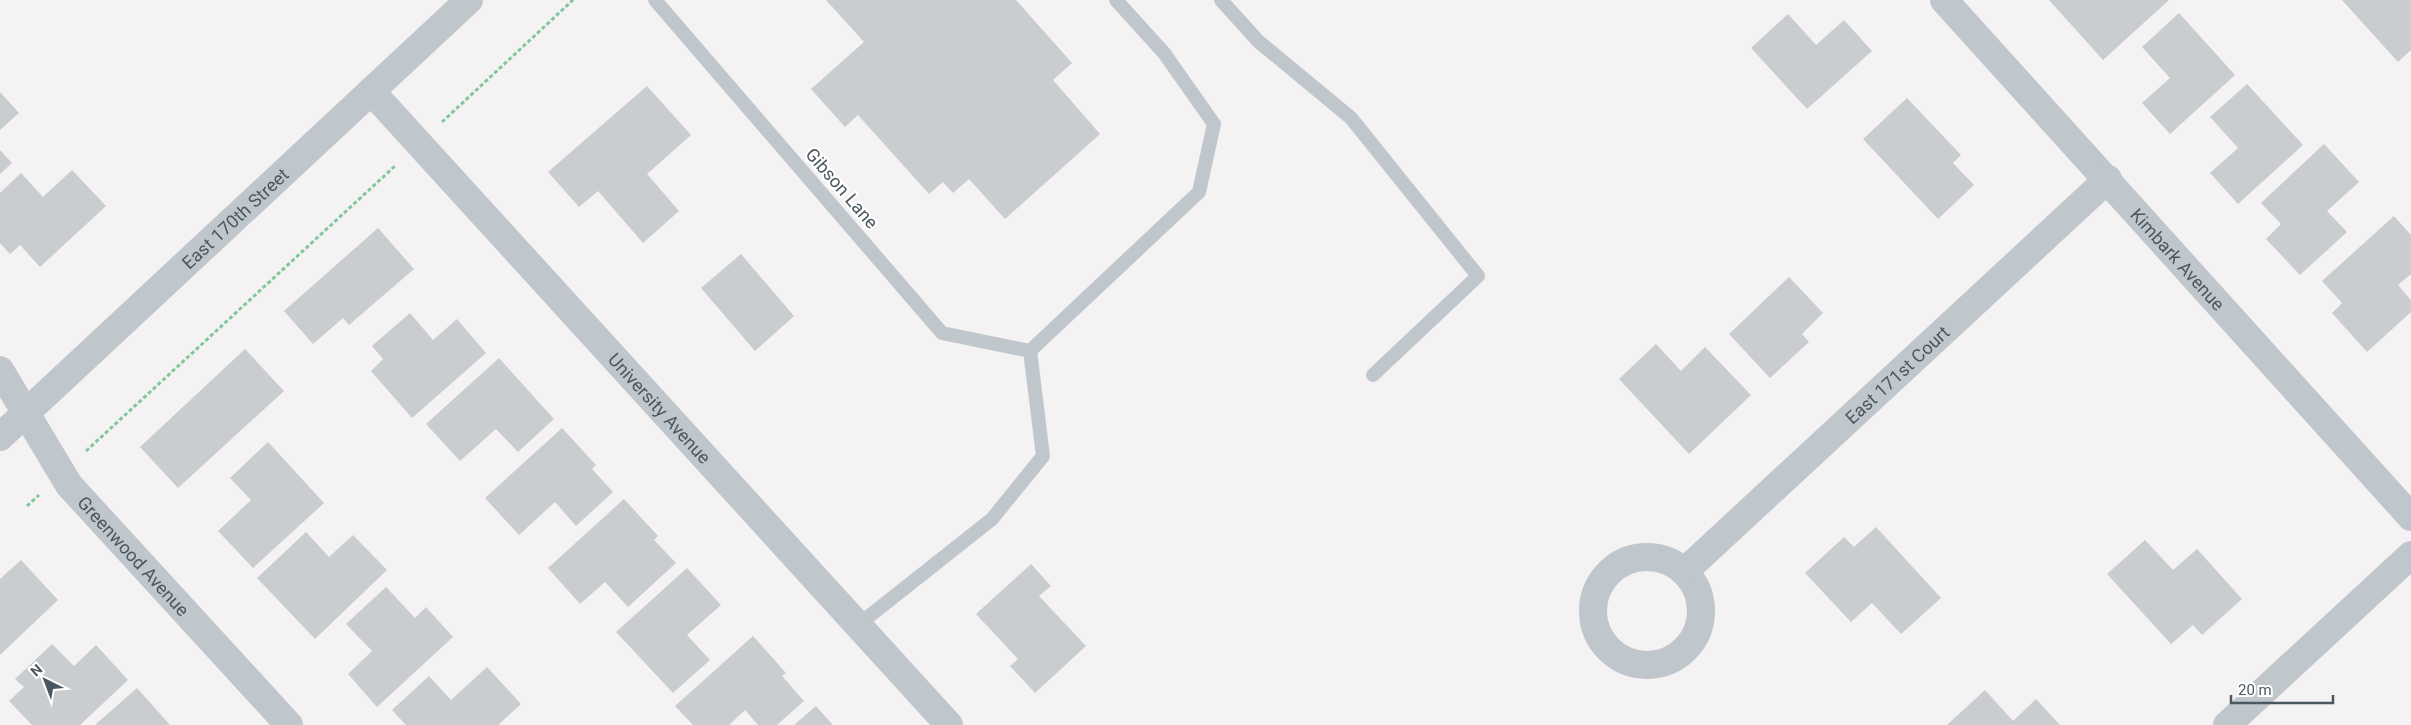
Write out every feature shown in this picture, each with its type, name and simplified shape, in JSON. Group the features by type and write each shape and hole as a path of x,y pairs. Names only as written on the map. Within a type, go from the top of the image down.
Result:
{"street":[{"name":"East 170th Street","path":"0,437 469,0"},
{"name":"Kimbark Avenue","path":"1944,0 2108,179 2411,517"},
{"name":"University Avenue","path":"371,92 949,725"},
{"name":"East 171st Court","path":"1685,571 2108,179"},
{"name":"Greenwood Avenue","path":"0,370 69,485 289,725"},
{"path":"2227,725 2411,555"}],"lane":[{"name":"Gibson Lane","path":"656,0 942,333 1030,351"},
{"path":"858,625 992,519 1043,456 1030,351 1199,192 1214,124 1164,53 1116,0"},
{"path":"1221,0 1258,41 1351,118 1478,276 1373,375"}],"path":[{"path":"80,457 573,0"}],"building":[{"path":"826,0 1016,0 1072,63 1053,80 1100,134 1005,219 969,179 953,193 943,182 929,194 858,115 845,127 811,89 864,42"},
{"path":"2049,0 2169,0 2103,60"},
{"path":"2342,0 2411,0 2411,50 2398,62"},
{"path":"2179,13 2235,75 2170,134 2142,103 2170,78 2142,47"},
{"path":"1788,14 1816,45 1844,20 1872,51 1807,109 1751,48"},
{"path":"2247,84 2303,145 2238,204 2210,173 2238,148 2210,117"},
{"path":"647,86 691,135 647,174 679,211 643,243 598,191 579,207 548,172"},
{"path":"0,92 19,113 0,130"},
{"path":"1907,98 1961,155 1953,163 1974,185 1938,219 1863,139"},
{"path":"2324,144 2359,182 2327,211 2347,232 2300,275 2266,239 2281,224 2261,203"},
{"path":"0,150 12,163 0,174"},
{"path":"72,170 106,206 40,267 20,245 10,254 0,243 0,193 21,173 43,197"},
{"path":"2394,216 2411,235 2411,274 2398,285 2411,300 2411,312 2367,352 2332,313 2342,303 2322,281"},
{"path":"378,228 414,269 349,325 343,318 313,344 284,311"},
{"path":"741,254 794,316 755,351 701,288"},
{"path":"1789,277 1823,313 1802,334 1809,342 1770,378 1729,334"},
{"path":"410,313 433,340 457,319 486,353 412,418 371,371 383,359 372,346"},
{"path":"1656,344 1681,371 1705,347 1751,395 1689,454 1619,379"},
{"path":"245,349 284,391 178,488 140,447"},
{"path":"499,358 554,419 518,452 496,429 460,461 426,424"},
{"path":"562,428 596,465 592,469 613,492 576,526 555,502 519,535 485,498"},
{"path":"268,442 324,503 253,568 218,531 251,500 230,478"},
{"path":"624,499 658,536 654,540 676,563 628,607 605,582 580,604 548,568"},
{"path":"1876,527 1941,598 1901,634 1872,603 1851,622 1805,573 1844,537 1854,547"},
{"path":"306,532 329,557 353,535 387,570 315,639 257,578"},
{"path":"2145,540 2173,570 2197,549 2242,599 2202,635 2193,625 2171,644 2107,574"},
{"path":"21,560 58,600 0,655 0,579"},
{"path":"1031,564 1051,586 1039,596 1086,646 1035,693 1010,666 1018,659 976,614"},
{"path":"687,568 721,605 687,635 710,660 673,693 616,632"},
{"path":"386,587 415,618 426,607 453,637 377,707 348,674 372,651 346,624"},
{"path":"753,636 786,673 782,676 804,701 777,725 758,725 745,710 729,725 693,725 675,706"},
{"path":"52,644 74,666 96,645 128,680 80,725 32,725 9,701 24,687 15,679"},
{"path":"487,667 521,704 498,725 406,725 392,710 429,676 451,700"},
{"path":"137,688 170,725 95,725"},
{"path":"1985,690 2013,721 2036,699 2060,725 1947,725"},
{"path":"816,706 833,725 794,725"}]}
